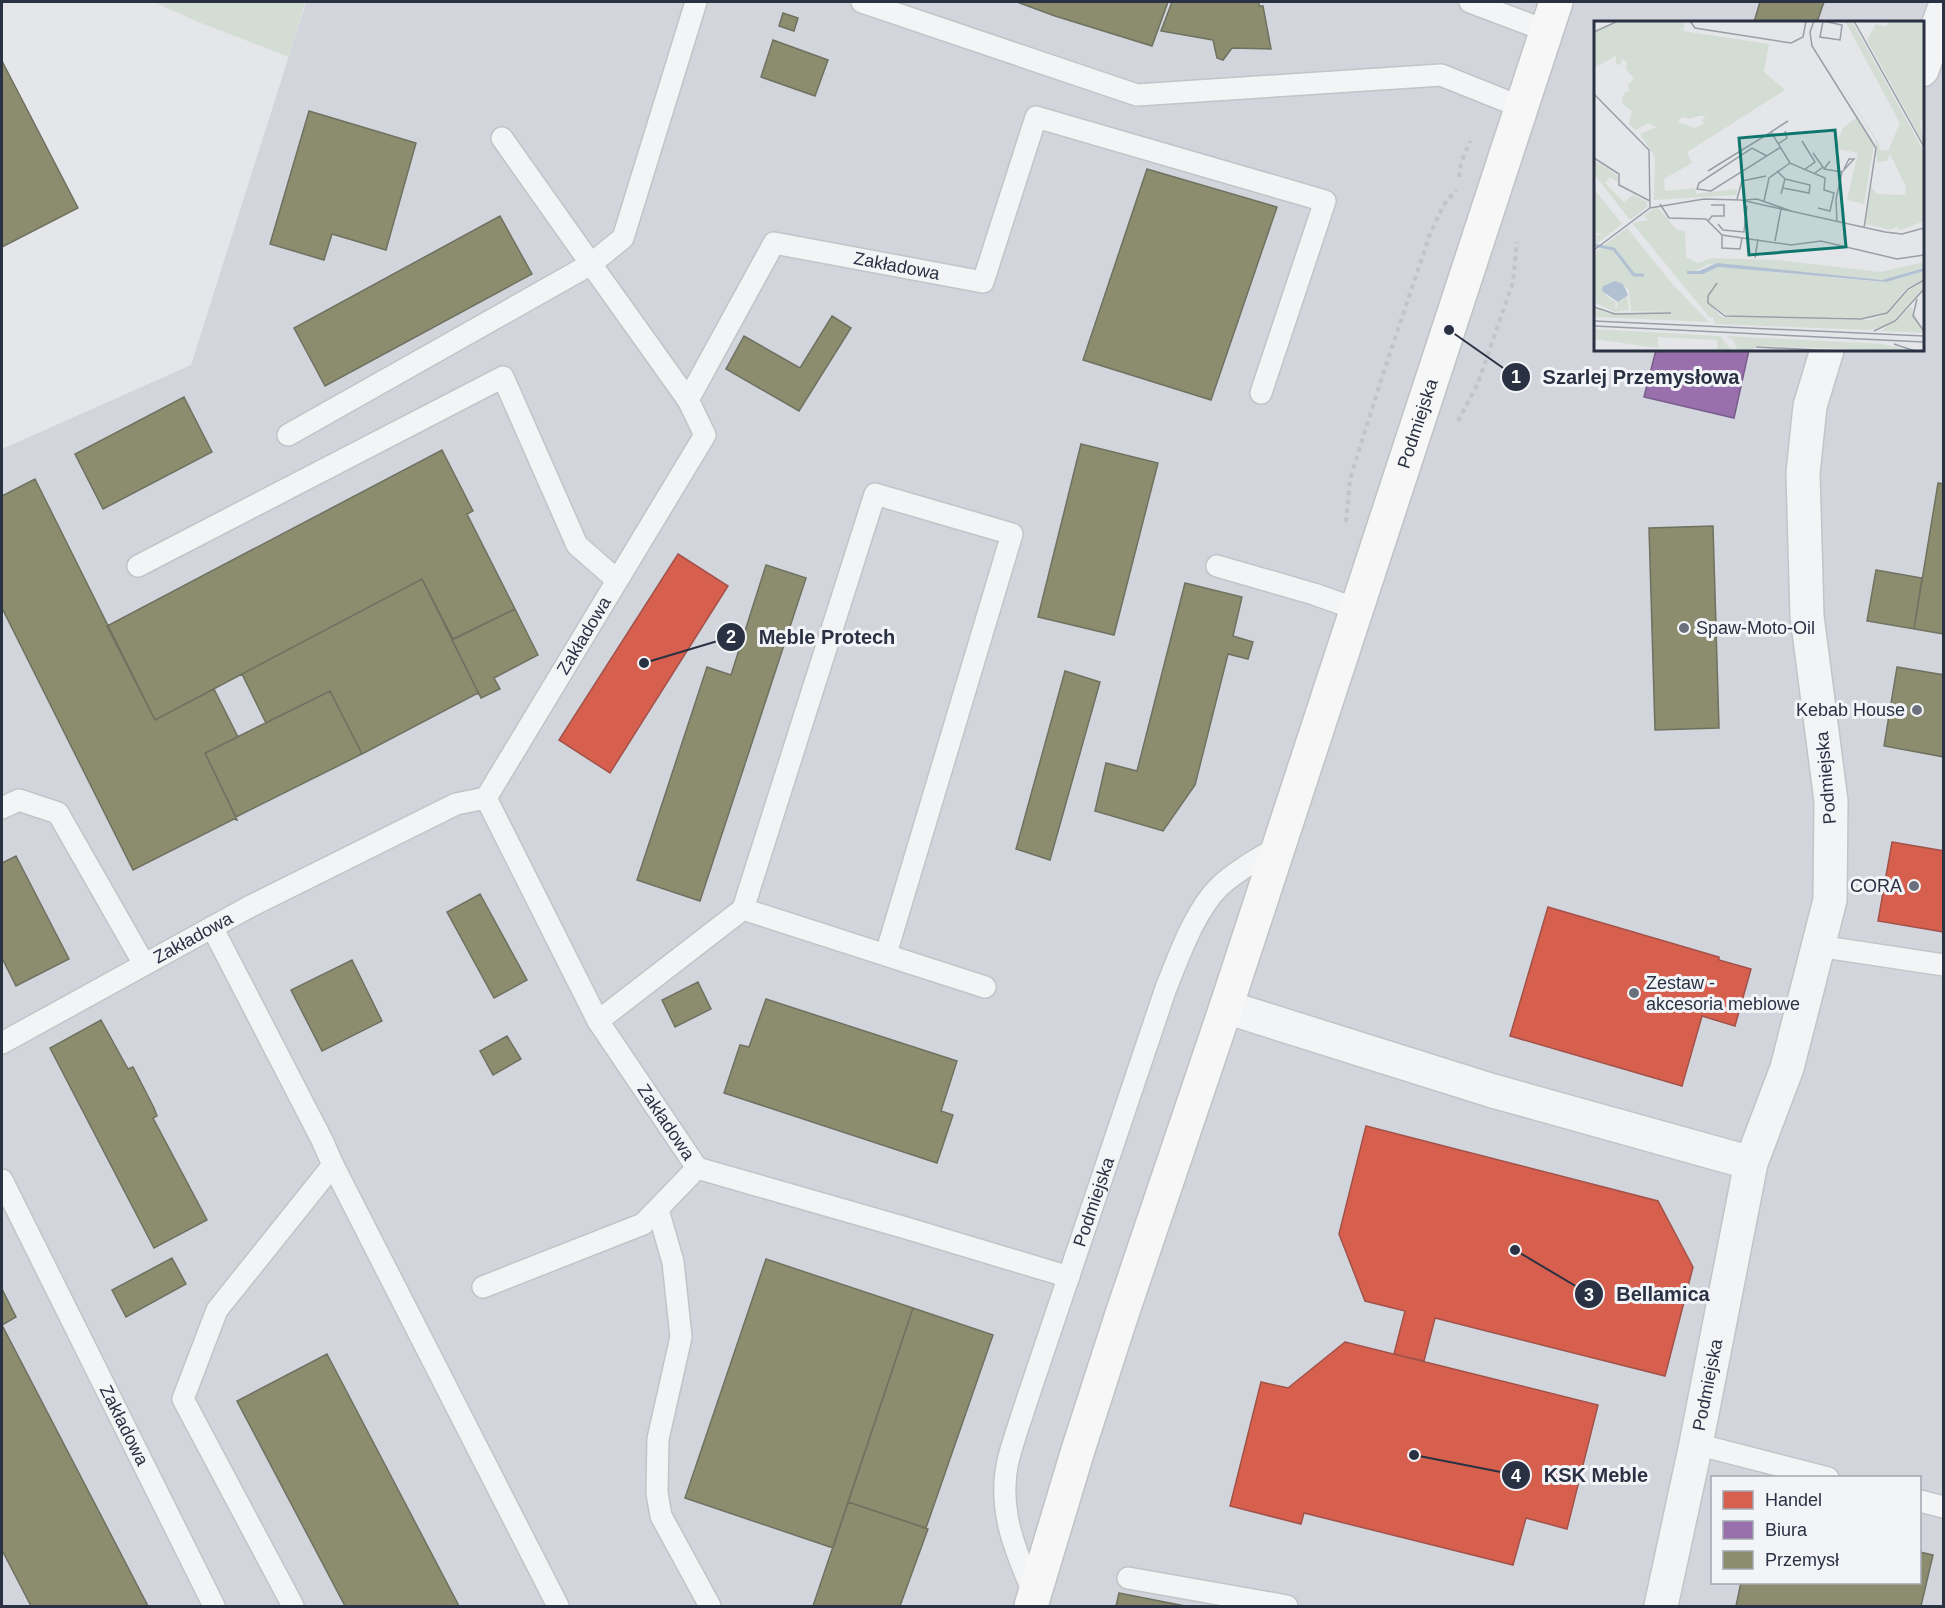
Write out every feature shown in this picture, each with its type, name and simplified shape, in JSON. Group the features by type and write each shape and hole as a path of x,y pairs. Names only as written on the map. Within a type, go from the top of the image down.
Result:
{"main road":[{"name":"Podmiejska","path":"1032,1600 1085,1428 1552,16"}],"street":[{"path":"1924,67 1944,9"},
{"name":"Podmiejska","path":"1661,1606 1696,1444 1751,1163 1786,1068 1830,900 1831,801 1807,616 1803,473 1810,406 1827,351"},
{"path":"1226,1007 1493,1091 1751,1163"}],"lane":[{"path":"288,435 591,264 623,238 696,2"},
{"path":"862,2 1137,95 1441,75 1521,106"},
{"path":"1470,2 1552,16"},
{"name":"Zakładowa","path":"2,1043 212,927 456,804 486,798 705,435 688,400 774,243 983,282 1036,117 1325,201 1261,393"},
{"path":"502,138 688,400"},
{"path":"138,566 503,377 577,545 617,580"},
{"path":"598,1021 743,909 875,494 1012,534 886,954"},
{"path":"1217,566 1314,594 1356,609"},
{"name":"Zakładowa","path":"486,798 598,1021 697,1168 1069,1277"},
{"path":"2,808 19,800 58,813 144,964"},
{"name":"Podmiejska","path":"1032,1600 1014,1547 1004,1502 1008,1460 1166,987 1186,940 1218,887 1235,873 1278,847"},
{"path":"743,909 985,987"},
{"path":"212,927 558,1606"},
{"path":"1818,946 1944,965"},
{"path":"293,1606 183,1399 217,1310 333,1165"},
{"path":"483,1287 644,1224 697,1168"},
{"name":"Zakładowa","path":"2,1180 214,1606"},
{"path":"658,1210 673,1262 681,1337 658,1439 657,1493 661,1516 710,1606"},
{"path":"1696,1444 1820,1476"},
{"path":"1921,1501 1944,1507"},
{"path":"1128,1578 1287,1606"}],"path":[{"path":"1346,525 1350,479 1382,377 1430,234 1443,206 1457,188 1459,176"}],"shaded area":[{"path":"154,2 305,2 289,57"},
{"path":"306,2 1943,2 1943,1606 2,1606 2,449 191,365"}],"building: Handel":[{"path":"678,554 728,586 610,773 559,740"},
{"name":"CORA","path":"1892,842 1944,851 1944,932 1878,921"},
{"name":"Zestaw - akcesoria meblowe","path":"1548,907 1719,957 1719,960 1751,969 1735,1026 1702,1016 1682,1086 1510,1036"},
{"path":"1366,1126 1658,1201 1693,1267 1665,1376 1435,1318 1424,1361 1394,1354 1405,1311 1365,1301 1339,1234"},
{"path":"1345,1342 1598,1405 1567,1529 1526,1518 1513,1565 1304,1513 1301,1524 1230,1506 1261,1382 1288,1388"}],"building: Biura":[{"path":"1656,351 1749,351 1734,418 1644,397"}],"building: Przemysł":[{"path":"1017,2 1168,2 1152,46"},
{"path":"1172,2 1259,2 1259,6 1263,6 1271,49 1232,48 1223,60 1217,58 1213,40 1161,31"},
{"path":"1760,2 1824,2 1817,21 1754,21"},
{"path":"783,13 798,18 794,31 779,26"},
{"path":"773,40 828,60 815,96 761,77"},
{"path":"2,61 78,208 2,247"},
{"path":"309,111 416,143 386,250 332,234 324,260 270,244"},
{"path":"1147,169 1277,207 1211,400 1083,360"},
{"path":"500,216 532,274 325,386 294,328"},
{"path":"832,316 851,328 799,411 726,369 744,336 800,368"},
{"path":"184,397 212,452 103,509 75,454"},
{"path":"1081,444 1158,463 1114,635 1038,617"},
{"path":"442,450 473,511 467,514 515,609 453,639 422,579 155,720 107,626"},
{"path":"35,479 155,720 214,689 238,737 205,753 237,820 234,819 133,870 2,608 2,496"},
{"path":"1938,483 1944,484 1944,634 1914,629"},
{"name":"Spaw-Moto-Oil","path":"1713,526 1719,728 1655,730 1649,528"},
{"path":"766,565 806,578 700,901 637,880 707,667 731,675"},
{"path":"1876,570 1922,578 1914,629 1867,621"},
{"path":"422,579 479,694 362,754 330,691 266,723 242,674"},
{"path":"1185,583 1242,597 1233,636 1253,642 1248,659 1228,654 1195,785 1163,831 1095,811 1106,763 1137,771"},
{"path":"515,609 538,655 494,678 500,689 481,698 452,640"},
{"name":"Kebab House","path":"1897,667 1944,675 1944,757 1884,746"},
{"path":"1065,671 1100,682 1050,860 1016,849"},
{"path":"330,691 362,754 236,817 205,753"},
{"path":"16,856 69,959 16,986 2,958 2,863"},
{"path":"480,894 527,980 494,998 447,912"},
{"path":"352,960 382,1021 322,1051 291,990"},
{"path":"698,982 711,1009 675,1027 662,1000"},
{"path":"766,999 957,1061 941,1111 953,1115 937,1163 724,1093 740,1045 749,1047"},
{"path":"101,1020 128,1069 133,1067 154,1108 157,1116 153,1118 207,1220 154,1248 50,1048"},
{"path":"507,1036 521,1059 493,1075 480,1051"},
{"path":"172,1258 186,1284 126,1317 112,1290"},
{"path":"766,1259 913,1308 833,1548 685,1498"},
{"path":"2,1289 16,1317 2,1325"},
{"path":"913,1308 993,1335 926,1528 848,1502"},
{"path":"2,1325 148,1606 31,1606 2,1550"},
{"path":"327,1354 459,1606 345,1606 237,1401"},
{"path":"848,1502 928,1529 900,1606 813,1606"},
{"path":"1921,1552 1933,1555 1921,1606 1736,1606 1741,1584 1921,1584"},
{"path":"1119,1593 1185,1606 1116,1606"}],"place":[{"name":"Szarlej Przemysłowa","path":"1449,330"},
{"name":"Spaw-Moto-Oil","path":"1684,628"},
{"name":"Meble Protech","path":"644,663"},
{"name":"Kebab House","path":"1917,710"},
{"name":"CORA","path":"1914,886"},
{"name":"Zestaw - akcesoria meblowe","path":"1634,993"},
{"name":"Bellamica","path":"1515,1250"},
{"name":"KSK Meble","path":"1414,1455"}]}
